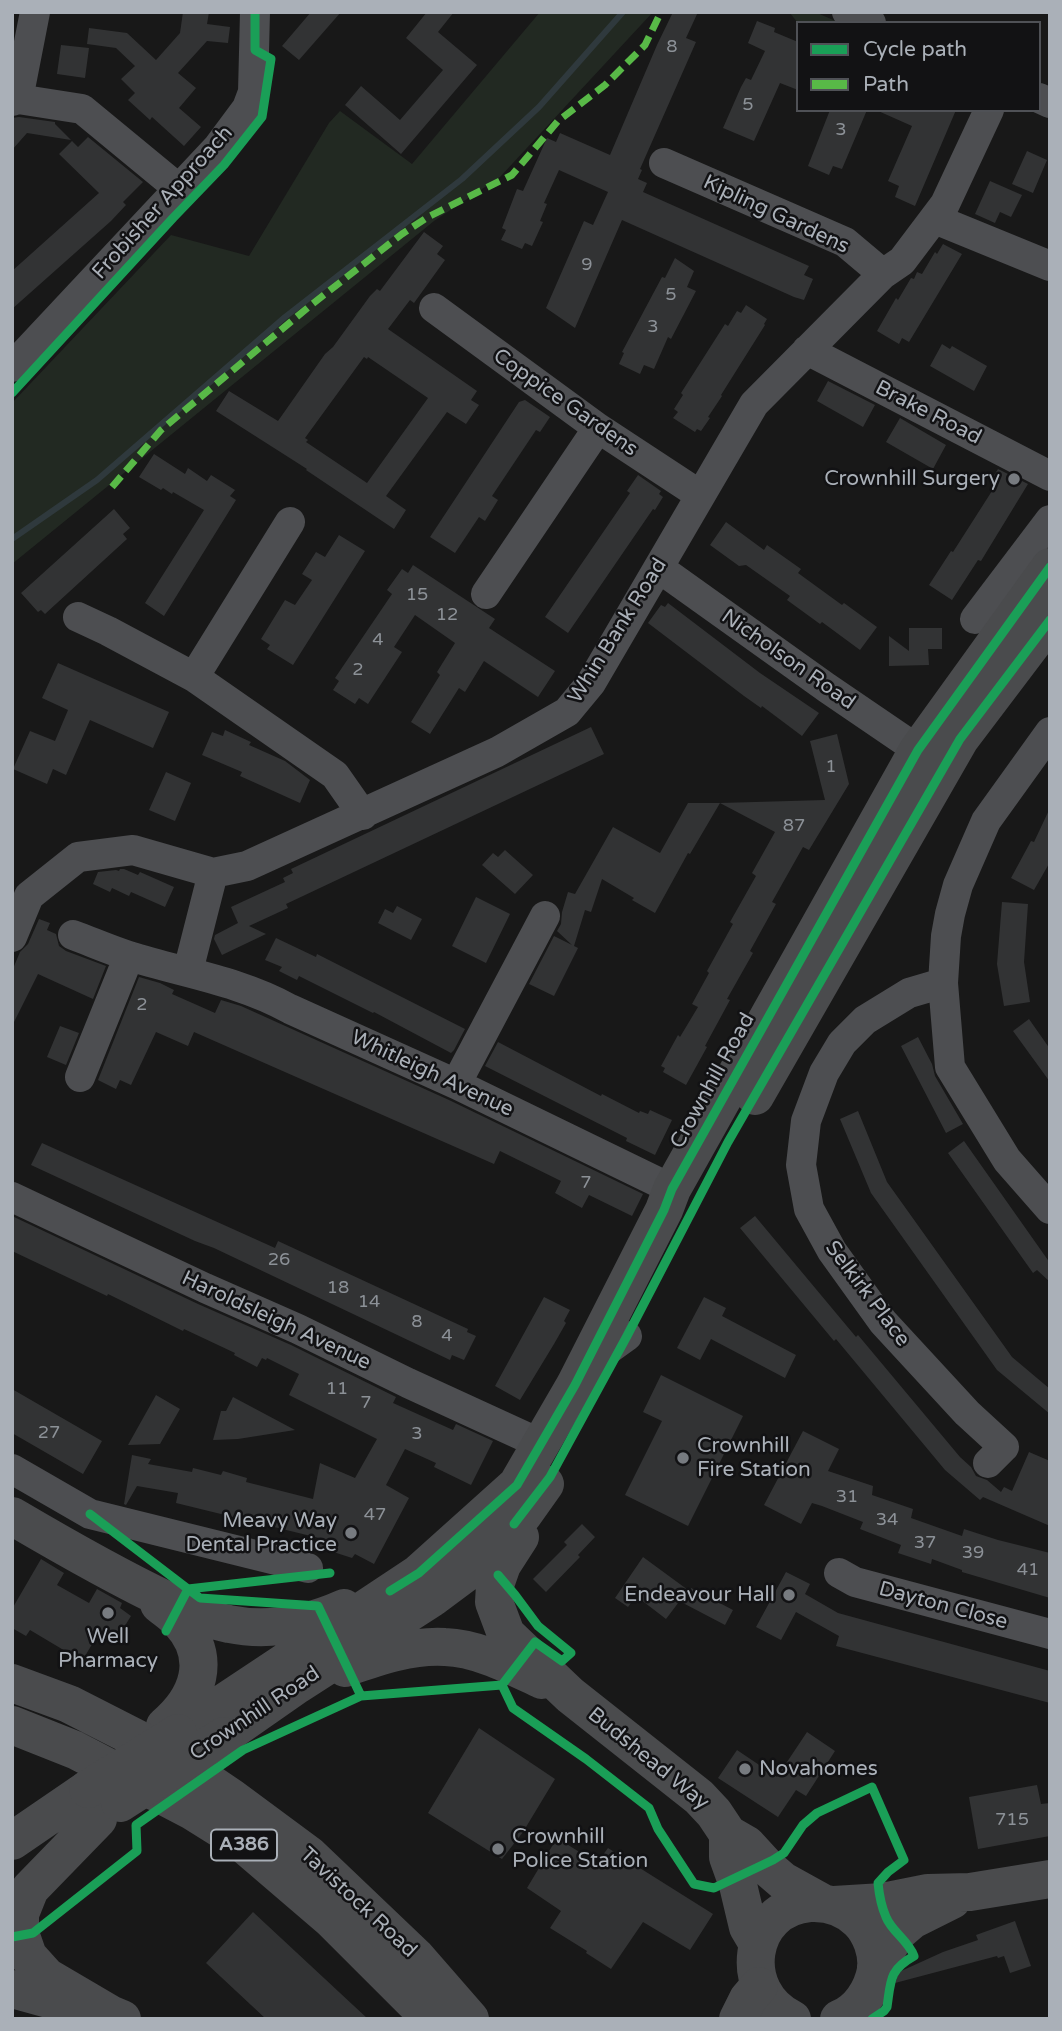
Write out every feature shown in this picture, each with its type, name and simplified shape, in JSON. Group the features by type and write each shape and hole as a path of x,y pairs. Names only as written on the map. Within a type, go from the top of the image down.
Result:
{"main road":[{"name":"Crownhill Road","path":"12,1841 224,1736 297,1685 432,1598 475,1566 523,1515 575,1385 664,1210 672,1189 918,750 1050,567"},
{"name":"Crownhill Road","path":"12,1876 102,1798 171,1730 419,1573 545,1460 627,1336 728,1142 960,738 1050,621"},
{"name":"Budshead Way","path":"545,1460 530,1521 502,1564 495,1585 494,1602 506,1634 563,1689 680,1781 714,1814 728,1834 747,1845 783,1881 852,1914 866,1928 874,1947 875,1991"},
{"path":"12,1516 141,1588 205,1618 229,1624 279,1627 305,1622 330,1614 419,1573"},
{"path":"141,1588 179,1621 192,1640 198,1659 196,1684 171,1730"},
{"name":"Budshead Way","path":"297,1685 377,1657 417,1648 447,1647 480,1653 563,1689"},
{"name":"Tavistock Road","path":"12,1683 69,1704 167,1754 232,1798 296,1866 416,1957 470,2019"},
{"name":"Tavistock Road","path":"12,1725 75,1750 192,1811 240,1841 296,1866 331,1919 431,2019"},
{"path":"102,1798 30,1889 20,1914 20,1933 28,1956 47,1977 116,2016"},
{"path":"728,1834 728,1857 748,1927 758,1944"},
{"path":"296,1866 309,1915 398,2019"},
{"path":"296,1866 394,1909 500,2019"},
{"path":"792,2019 768,2002 759,1986 755,1965 758,1944 767,1926 782,1912 800,1904 883,1902 928,1893 970,1892 1050,1879"},
{"path":"839,2019 845,2017 875,1991 898,1932 930,1910 970,1892"},
{"path":"738,2019 748,1999 759,1986"},
{"path":"12,1990 116,2016"}],"street":[{"path":"35,12 15,100 82,109 178,189"},
{"name":"Frobisher Approach","path":"12,367 218,147 247,108 253,92 255,12"},
{"path":"847,12 867,21"},
{"name":"Whin Bank Road","path":"12,937 29,896 78,857 133,850 213,873 247,866 497,752 567,712 591,683 754,404 883,274 902,261 945,204 988,112"},
{"name":"Kipling Gardens","path":"664,163 845,242 883,274"},
{"path":"935,219 1050,266"},
{"name":"Coppice Gardens","path":"434,308 597,428 700,495"},
{"name":"Brake Road","path":"807,350 1050,476"},
{"path":"486,594 597,428"},
{"path":"975,619 1050,520"},
{"path":"194,677 290,522"},
{"name":"Nicholson Road","path":"659,568 918,750"},
{"path":"78,617 194,677 335,775 363,815"},
{"path":"1050,733 986,821 976,842 958,885 950,914 943,983 950,1067 1007,1160 1050,1209"},
{"path":"188,971 213,873"},
{"path":"456,1084 545,916"},
{"name":"Whitleigh Avenue","path":"73,934 129,956 267,996 672,1189"},
{"path":"80,1077 129,956"},
{"name":"Selkirk Place","path":"943,983 909,993 865,1020 842,1043 824,1073 806,1121 801,1165 809,1209 839,1262 883,1322 967,1413 1004,1447 988,1463"},
{"name":"Haroldsleigh Avenue","path":"12,1198 298,1329 418,1388 545,1460"},
{"name":"Crownhill Road","path":"575,1385 586,1382 602,1354 627,1336"},
{"path":"12,1469 90,1514 308,1568"},
{"name":"Dayton Close","path":"839,1573 855,1582 1050,1634"}],"shaded area":[{"path":"540,12 653,12 500,177 434,221 12,564 12,403 171,235 249,256 329,123 340,111 412,164"},
{"path":"789,12 815,12 835,21 796,21"}],"building":[{"path":"183,12 209,12 207,24 230,27 228,43 207,41 178,73 196,88 179,108 201,127 184,146 128,100 135,93 121,79 135,66 116,48 87,44 89,28 127,33 156,60 180,33"},
{"path":"311,12 341,12 299,60 282,46"},
{"path":"427,12 454,12 438,32 477,65 401,154 345,105 361,86 400,120 443,70 406,38"},
{"path":"673,12 698,12 686,38 696,42 640,169 642,170 638,179 647,183 643,192 809,266 804,275 813,279 804,300 794,297 622,220 575,328 546,308 584,221 593,225 608,192 559,170 544,203 547,204 540,221 543,222 532,246 525,243 522,249 501,240 506,230 502,228 517,189 523,191 547,138 556,142 560,133 610,155"},
{"path":"757,21 796,41 796,89 780,83 754,141 723,128 741,87 746,78 751,80 765,51 748,43"},
{"path":"61,45 89,48 85,78 57,74"},
{"path":"829,112 866,112 842,169 833,166 829,175 808,166"},
{"path":"880,112 955,112 915,206 895,197 899,186 888,181 912,126"},
{"path":"12,118 55,122 71,140 27,133 12,150"},
{"path":"88,137 143,182 123,202 126,205 111,221 12,309 12,271 99,193 59,154 72,141 78,147"},
{"path":"1027,151 1047,160 1033,193 1012,184"},
{"path":"990,181 1022,195 1011,217 1000,212 995,223 975,214"},
{"path":"424,232 443,246 437,254 445,260 414,303 410,300 388,329 477,391 471,400 479,405 466,424 447,412 386,496 406,510 394,529 216,411 229,391 278,421 370,296 377,289 380,291","holes":["364,357 368,357 428,398 367,483 306,442 308,440 305,438"]},
{"path":"943,244 962,254 909,342 902,338 899,344 877,331 911,278 914,279 917,272 922,274"},
{"path":"675,258 694,271 687,287 696,291 671,339 668,337 654,369 644,365 640,374 619,364 624,353 622,352"},
{"path":"746,305 767,319 765,325 721,395 708,417 710,418 701,431 697,429 695,432 673,418 678,412 674,409 683,395 681,393 725,324 728,326 737,311 741,313"},
{"path":"942,344 950,349 952,346 987,366 974,391 930,366"},
{"path":"828,381 875,405 863,427 817,401"},
{"path":"525,400 550,417 540,432 536,430 492,496 498,500 485,521 479,517 455,553 430,537 519,402"},
{"path":"900,418 946,445 933,469 886,442"},
{"path":"154,454 185,474 188,468 207,481 211,475 235,490 230,496 236,500 164,616 145,603 204,510 139,477"},
{"path":"998,469 1028,484 981,561 978,560 952,600 929,585 999,480 993,477"},
{"path":"638,475 661,491 659,494 663,497 568,633 545,617 630,493 627,491"},
{"path":"114,509 130,528 123,534 127,539 45,614 41,610 38,612 21,593"},
{"path":"726,522 764,550 767,545 801,569 798,573 877,627 860,650 787,600 790,596 746,565 739,566 710,545"},
{"path":"339,535 365,551 293,665 267,649 270,645 261,639 285,600 295,605 312,580 302,574 316,552 325,557"},
{"path":"413,565 495,619 489,628 555,671 538,697 484,661 465,692 459,688 430,734 411,722 440,675 437,672 455,643 415,615 394,647 402,652 368,704 359,698 355,704 333,690 339,681 335,678 392,594 387,590 402,569 408,573"},
{"path":"668,603 760,673 819,713 802,736 648,623 661,605 665,607"},
{"path":"909,628 942,628 942,649 928,649 929,665 889,666 889,636 909,651"},
{"path":"58,663 169,712 153,748 90,720 66,775 53,769 47,784 13,769 30,731 55,741 68,710 42,698"},
{"path":"591,727 604,754 286,904 288,908 249,926 266,934 222,955 214,939 215,935 238,923 231,907 285,882 283,878 293,873 291,869"},
{"path":"225,730 251,742 249,745 285,761 310,780 300,803 240,776 242,772 202,755 212,732 223,736"},
{"path":"837,734 849,784 809,850 803,847 772,902 776,904 750,951 753,953 727,999 730,1000 686,1085 663,1072 665,1068 661,1066 698,1007 692,1004 733,924 730,922 756,876 752,873 775,832 720,803 825,800 810,741"},
{"path":"166,772 191,783 175,821 149,810"},
{"path":"688,803 720,803 690,854 688,853 655,913 602,879 591,912 585,910 574,946 578,948 554,996 529,984 554,936 572,945 557,931 568,892 575,894 613,827 660,853"},
{"path":"1050,808 1050,862 1034,890 1011,878 1031,841 1034,842"},
{"path":"505,850 533,875 515,894 482,865 493,853 498,857"},
{"path":"120,869 138,875 140,872 174,887 165,907 131,892 129,896 112,888 110,892 93,884 98,872"},
{"path":"476,897 510,914 486,963 452,946"},
{"path":"1002,902 1028,904 1024,962 1030,1002 1004,1006 997,964"},
{"path":"397,906 422,919 411,940 378,923 385,909 393,913"},
{"path":"39,919 50,923 47,930 56,934 59,946 66,951 106,966 93,999 38,974 12,1026 12,971"},
{"path":"276,938 316,957 317,954 465,1029 454,1050 451,1053 299,976 297,980 279,971 282,967 265,960"},
{"path":"139,977 160,983 174,990 172,994 215,1013 221,1000 241,1006 449,1100 643,1194 632,1216 589,1195 582,1208 555,1193 561,1181 500,1151 494,1164 194,1032 188,1046 156,1032 131,1085 120,1080 116,1089 98,1080"},
{"path":"1029,1019 1050,1049 1050,1082 1013,1031"},
{"path":"60,1026 79,1033 66,1065 47,1057"},
{"path":"918,1037 935,1076 963,1124 946,1133 901,1046"},
{"path":"498,1042 601,1096 602,1094 639,1113 648,1114 650,1110 672,1120 655,1155 485,1066"},
{"path":"858,1111 887,1182 1012,1357 1050,1389 1050,1414 997,1370 871,1193 840,1119"},
{"path":"964,1141 1050,1263 1050,1282 1037,1270 1033,1273 948,1153"},
{"path":"42,1143 275,1248 278,1241 468,1329 467,1332 476,1336 464,1360 452,1355 450,1360 31,1165"},
{"path":"12,1216 291,1345 396,1397 393,1403 453,1430 456,1424 493,1441 471,1485 434,1467 436,1463 405,1449 386,1485 409,1498 374,1564 355,1554 352,1558 318,1547 319,1538 176,1503 178,1493 137,1486 126,1505 124,1504 132,1455 151,1459 148,1464 192,1472 193,1468 221,1475 223,1471 247,1478 246,1482 313,1499 320,1463 355,1478 377,1439 289,1395 299,1374 267,1358 262,1358 257,1367 234,1355 235,1353 12,1251"},
{"path":"755,1216 976,1476 987,1480 1001,1492 1004,1487 1012,1491 1029,1452 1050,1461 1050,1526 983,1497 980,1500 945,1470 740,1228"},
{"path":"544,1297 570,1310 564,1321 566,1323 520,1400 495,1386"},
{"path":"704,1297 726,1308 722,1316 796,1355 785,1378 711,1339 700,1360 677,1348"},
{"name":"Crownhill Fire Station","path":"661,1375 743,1416 688,1526 625,1495 662,1421 643,1412"},
{"path":"12,1389 102,1441 83,1474 12,1433"},
{"path":"156,1395 180,1409 160,1444 128,1445"},
{"path":"233,1397 295,1430 213,1440 221,1411 226,1411"},
{"path":"803,1431 839,1449 828,1471 873,1486 872,1495 913,1509 911,1518 962,1536 964,1529 1050,1553 1050,1598 962,1572 932,1559 931,1564 898,1553 901,1545 860,1529 863,1522 822,1506 812,1503 801,1524 764,1505"},
{"path":"582,1524 595,1537 578,1555 580,1557 546,1592 533,1579 567,1545 564,1542"},
{"path":"643,1557 688,1590 666,1619 636,1596 628,1607 615,1598"},
{"path":"41,1559 64,1573 57,1585 89,1603 97,1589 122,1603 120,1608 131,1616 116,1640 100,1631 82,1661 30,1630 26,1636 12,1628 12,1609"},
{"path":"786,1572 810,1584 805,1594 838,1613 1050,1671 1050,1703 836,1646 839,1636 796,1612 781,1640 756,1627"},
{"path":"691,1588 733,1610 725,1625 683,1603"},
{"path":"479,1728 555,1779 523,1832 502,1859 428,1813"},
{"name":"Novahomes","path":"807,1732 835,1751 806,1796 796,1790 778,1817 718,1778 737,1750 777,1777"},
{"path":"1037,1785 1041,1804 1050,1803 1050,1836 978,1849 969,1797"},
{"path":"557,1838 597,1863 608,1848 713,1914 690,1950 643,1922 611,1969 550,1928 561,1911 527,1888"},
{"path":"253,1912 368,2019 266,2019 206,1963"},
{"path":"1015,1921 1031,1966 1010,1973 1004,1956 997,1956 895,1983 899,1972 978,1940 976,1935"}],"waterway":[{"path":"12,539 97,480 285,317 462,179 539,107 623,12"}],"marked path":[{"path":"112,487 161,430 311,305 402,234 428,217 512,175 558,121 605,85 645,45 661,12"}],"cycle path":[{"path":"12,393 224,165 262,117 271,59 255,50 255,12"},
{"path":"390,1591 419,1573 517,1485 575,1385 664,1210 672,1189 918,750 1050,567"},
{"path":"514,1524 550,1477 728,1142 960,739 1050,620"},
{"path":"90,1514 188,1589 330,1573"},
{"path":"12,1937 33,1933 137,1851 136,1825 243,1750 361,1696 502,1685 535,1642 562,1661 571,1653 538,1626 498,1575"},
{"path":"166,1631 188,1589 200,1598 318,1606 361,1696"},
{"path":"502,1685 513,1708 586,1759 649,1808 658,1829 694,1884 714,1888 773,1860 784,1853 803,1825 817,1813 872,1787 904,1860 878,1883 882,1905 889,1922 914,1956 896,1971 887,2007 872,2019"}],"place":[{"name":"Crownhill Surgery","path":"1014,479"},
{"name":"Crownhill Fire Station","path":"683,1458"},
{"name":"Meavy Way Dental Practice","path":"351,1533"},
{"name":"Endeavour Hall","path":"789,1595"},
{"name":"Well Pharmacy","path":"108,1613"},
{"name":"Novahomes","path":"745,1769"},
{"name":"Crownhill Police Station","path":"498,1849"}]}
